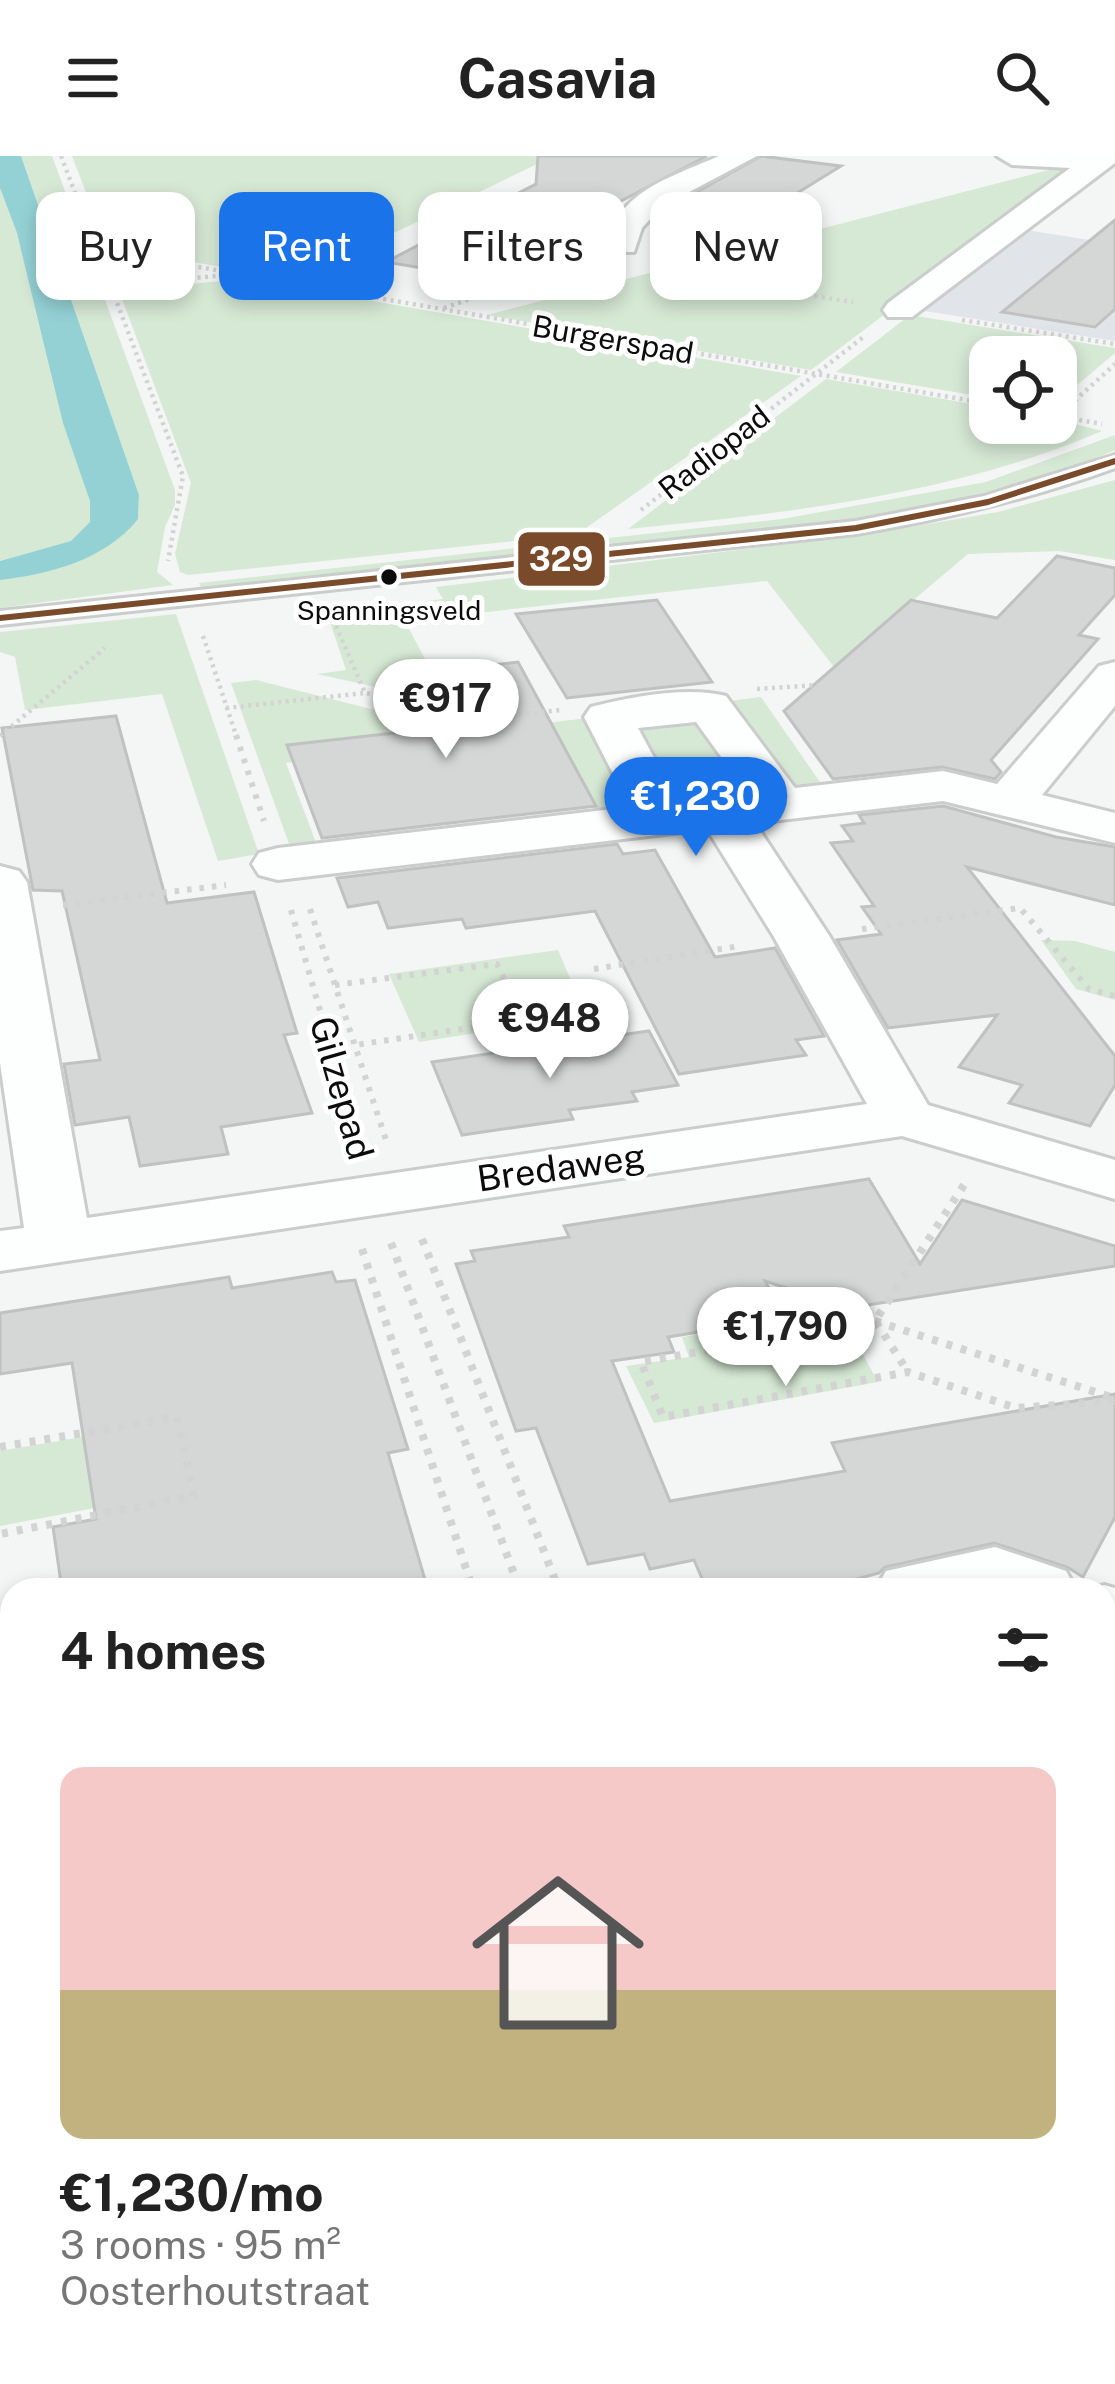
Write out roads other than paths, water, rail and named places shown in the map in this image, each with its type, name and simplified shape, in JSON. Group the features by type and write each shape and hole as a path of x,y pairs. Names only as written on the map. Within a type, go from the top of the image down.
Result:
{"street":[{"path":"626,230 652,196 706,176 742,156"},
{"path":"1012,156 1103,159"},
{"path":"900,310 1103,159"},
{"path":"1009,802 1115,676"},
{"path":"662,818 608,717 709,706 781,804"},
{"path":"279,871 662,818 943,786 1115,828"},
{"path":"724,813 905,1117"},
{"path":"3,897 29,1247"},
{"name":"Bredaweg","path":"29,1247 905,1117 1115,1180"},
{"path":"974,1578 995,1574 1006,1578"}],"lane":[{"path":"0,618 188,588 764,539 922,517 1065,482 1115,461"}],"water":[{"path":"0,156 21,156 36,199 36,300 71,300 139,495 138,519 110,545 57,569 0,580 0,561 71,541 90,522 90,501 63,423 17,233 0,188"}],"place":[{"name":"Spanningsveld","path":"389,577"}]}
